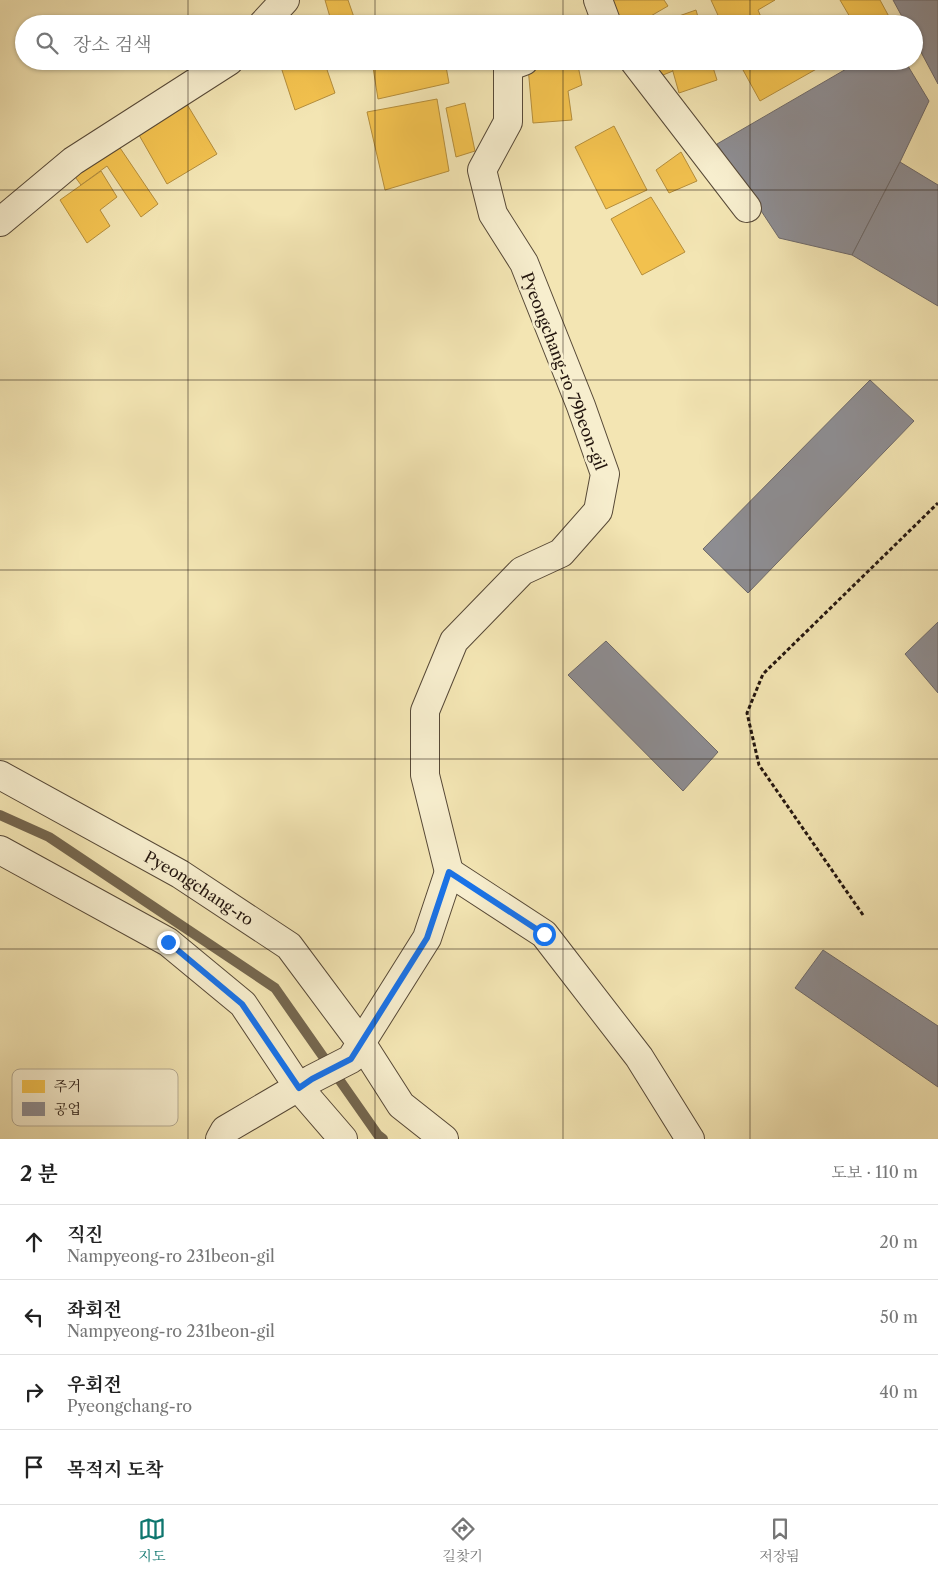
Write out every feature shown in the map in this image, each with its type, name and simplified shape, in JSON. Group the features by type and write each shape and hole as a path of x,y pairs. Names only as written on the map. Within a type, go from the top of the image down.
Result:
{"street":[{"path":"271,15 285,0"},
{"path":"598,0 604,15"},
{"path":"0,222 73,161 215,70"},
{"name":"Pyeongchang-ro 79beon-gil","path":"449,872 425,775 425,712 454,641 522,571 561,553 598,511 605,474 581,406 524,263 493,214 482,170 508,122 508,70"},
{"path":"641,70 747,208"},
{"name":"Pyeongchang-ro","path":"0,775 180,874 289,946 356,1051 401,1105 444,1139"},
{"path":"0,850 168,942 242,1004 305,1084 343,1139"},
{"path":"220,1139 225,1130 305,1084 356,1051 427,938 449,872 544,934 639,1057 690,1139"}],"path":[{"path":"863,915 759,765 747,713 763,674 938,503"}],"building: 주거":[{"path":"325,0 348,0 353,15 329,15"},
{"path":"610,0 664,0 668,6 652,15 619,15"},
{"path":"711,0 775,0 758,10 760,15 718,15"},
{"path":"840,0 880,0 888,15 849,15"},
{"path":"696,10 697,15 682,15"},
{"path":"282,70 327,70 335,93 295,110"},
{"path":"373,70 447,70 449,83 378,99"},
{"path":"528,70 579,70 582,85 568,91 572,120 533,123"},
{"path":"650,70 673,70 673,71 653,79"},
{"path":"673,70 714,70 717,80 679,93"},
{"path":"743,70 815,70 760,101"},
{"path":"182,96 217,154 167,184 135,128"},
{"path":"437,99 449,171 385,190 367,112"},
{"path":"465,103 475,151 456,157 446,108"},
{"path":"614,126 647,190 606,209 575,147"},
{"path":"114,139 158,204 141,217 107,166 81,185 70,170"},
{"path":"681,152 697,181 669,193 656,170"},
{"path":"101,171 117,197 100,210 110,226 87,243 60,200"},
{"path":"651,197 685,252 642,275 611,219"}],"building: 공업":[{"path":"893,0 938,0 938,84 923,56 923,15 901,15"},
{"path":"844,70 910,70 929,101 852,255 779,238 717,144"},
{"path":"900,162 938,185 938,306 852,255"},
{"path":"870,380 914,421 748,593 703,549"},
{"path":"938,622 938,693 905,654"},
{"path":"606,641 718,752 683,791 568,675"},
{"path":"823,950 938,1026 938,1087 795,988"}],"waterway":[{"path":"0,815 49,837 275,988 378,1135 383,1139"}],"route":[{"path":"168,942 242,1004 299,1088 312,1079 351,1059 362,1044 427,938 449,872 544,934"}]}
